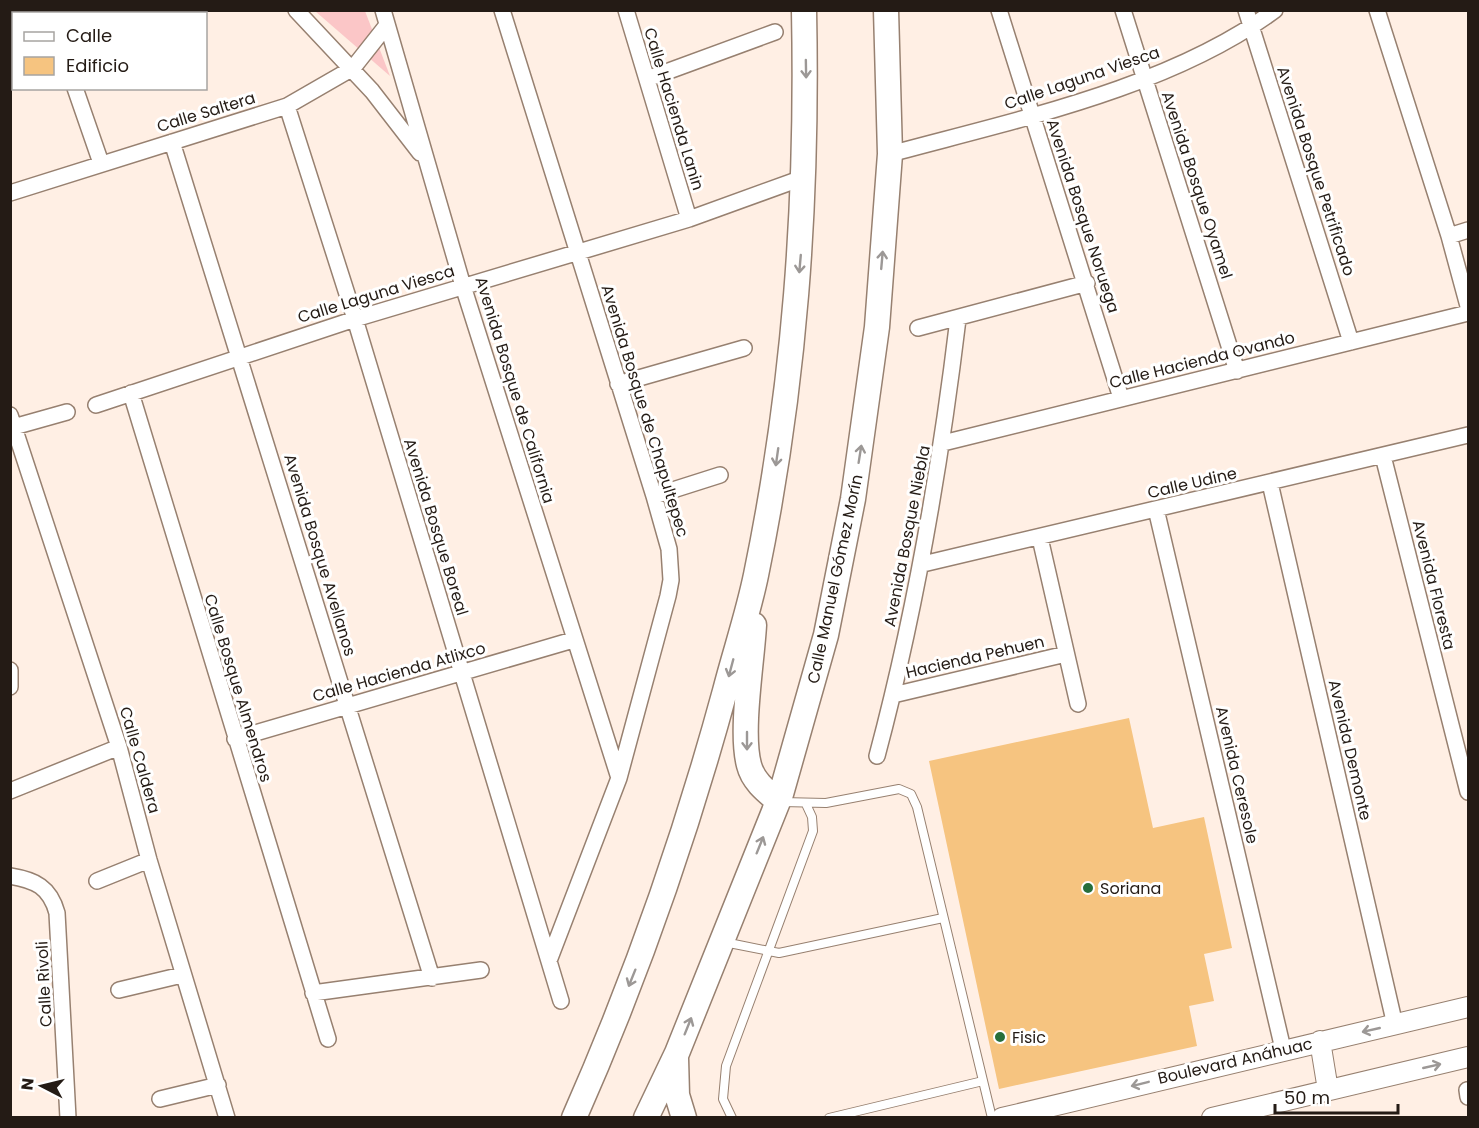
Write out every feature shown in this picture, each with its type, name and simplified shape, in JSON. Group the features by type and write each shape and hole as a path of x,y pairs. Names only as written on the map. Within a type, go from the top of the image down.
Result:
{"main road":[{"path":"574,1118 603,1052 662,901 695,800 756,578 776,466 801,255 805,177 804,10"},
{"name":"Calle Manuel Gómez Morín","path":"646,1118 676,1053 778,801 798,739 826,635 853,499 876,327 890,154 886,10"},
{"path":"756,578 746,747 749,766 755,778 778,801"},
{"path":"676,1053 677,1095 684,1118"}],"street":[{"path":"296,10 389,110 428,166"},
{"name":"Avenida Bosque de Chapultepec","path":"502,10 654,496 669,549 671,580 619,778 550,958"},
{"name":"Calle Hacienda Lanin","path":"626,10 688,219"},
{"name":"Avenida Bosque Noruega","path":"999,10 1087,283 1121,398"},
{"name":"Avenida Bosque Oyamel","path":"1123,10 1237,371"},
{"name":"Avenida Bosque Petrificado","path":"1246,10 1351,342"},
{"name":"Calle Laguna Viesca","path":"890,154 1033,116 1144,79 1194,58 1251,28 1275,10"},
{"path":"1377,10 1449,236 1468,306"},
{"name":"Calle Saltera","path":"10,193 287,106 352,68 385,18"},
{"name":"Avenida Bosque de California","path":"385,18 463,286 573,640 619,778"},
{"path":"647,79 775,32"},
{"path":"76,90 101,163"},
{"name":"Avenida Bosque Boreal","path":"287,106 355,319 561,1000"},
{"name":"Avenida Bosque Avellanos","path":"172,142 432,978"},
{"name":"Calle Laguna Viesca","path":"96,405 355,319 578,254 688,219 805,177"},
{"path":"1449,236 1468,230"},
{"path":"918,328 1087,283"},
{"name":"Calle Hacienda Ovando","path":"944,443 1468,313"},
{"name":"Avenida Bosque Niebla","path":"877,756 923,564 944,443 958,319"},
{"path":"618,384 744,348"},
{"name":"Calle Bosque Almendros","path":"131,393 328,1039"},
{"path":"12,423 67,412"},
{"name":"Calle Caldera","path":"12,423 119,747 182,975 227,1118"},
{"name":"Calle Udine","path":"923,564 1468,435"},
{"name":"Avenida Floresta","path":"1383,456 1468,792"},
{"path":"654,496 720,475"},
{"name":"Avenida Demonte","path":"1270,483 1395,1025"},
{"name":"Avenida Ceresole","path":"1156,509 1283,1049"},
{"path":"1040,538 1078,704"},
{"name":"Calle Hacienda Atlixco","path":"235,739 573,640"},
{"name":"Hacienda Pehuen","path":"893,695 1066,654"},
{"path":"10,670 10,687"},
{"path":"10,791 119,747"},
{"path":"97,881 149,860"},
{"name":"Calle Rivoli","path":"10,876 39,884 49,892 57,913 68,1118"},
{"path":"313,993 481,970"},
{"path":"119,990 182,975"},
{"name":"Boulevard Anáhuac","path":"1002,1118 1283,1049 1468,1007"},
{"path":"1320,1041 1328,1090"},
{"path":"1212,1118 1468,1057"},
{"path":"160,1099 218,1085"}],"lane":[{"path":"778,801 806,804 842,801 898,789 911,794 917,807 992,1118"},
{"path":"732,1118 723,1099 722,1087 726,1066 813,831 812,817 806,804"},
{"path":"722,942 768,952 811,948 943,918"},
{"path":"829,1118 983,1081"}],"shaded area":[{"path":"315,11 365,11 390,76"}],"building":[{"name":"Soriana","path":"1129,718 1153,828 1204,817 1232,948 1204,954 1214,1001 1189,1006 1197,1046 999,1089 929,761"}],"place":[{"name":"Soriana","path":"1088,888"},
{"name":"Fisic","path":"1000,1037"}]}
